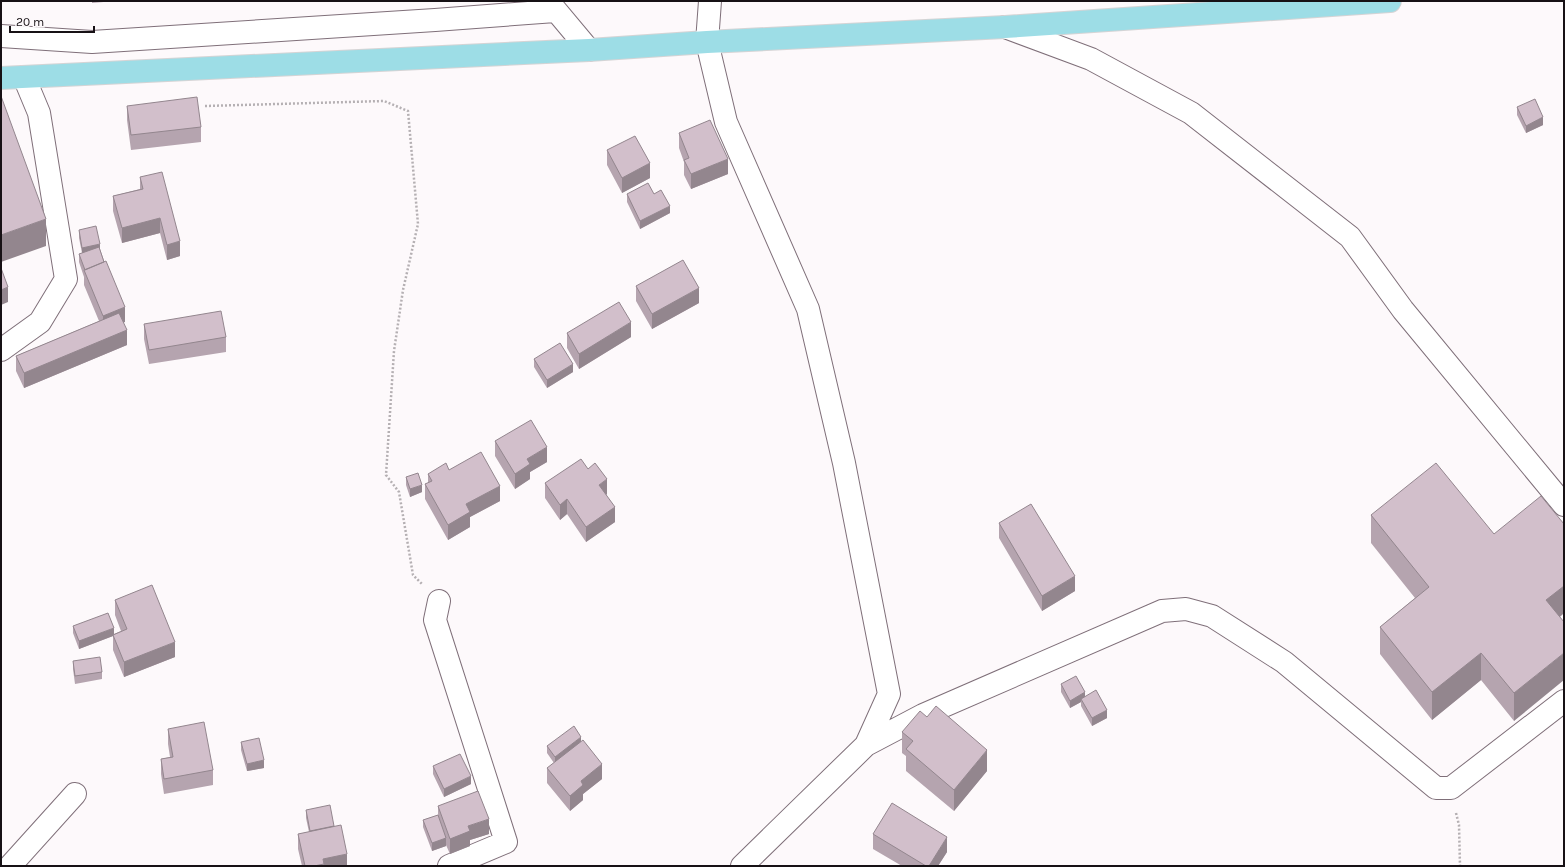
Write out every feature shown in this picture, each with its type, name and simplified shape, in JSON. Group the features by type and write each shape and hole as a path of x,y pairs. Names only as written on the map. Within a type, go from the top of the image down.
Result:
{"main road":[{"path":"1,78 589,50 707,42 1006,27 1390,1"}],"street":[{"path":"710,1 707,42 726,122 808,309 844,463 889,694 866,745"},
{"path":"1,36 92,42 435,20 552,6 589,50"},
{"path":"1006,27 1091,59 1191,113 1350,237 1403,310 1564,505"},
{"path":"1,350 40,322 66,279 39,113 24,77"},
{"path":"439,601 435,620 506,842 449,866"},
{"path":"742,866 866,745 923,715 1162,611 1186,609 1212,616 1284,662 1436,788 1451,788 1564,701"},
{"path":"10,866 75,794"}],"path":[{"path":"205,106 384,101 408,111 418,224 403,290 394,351 386,475 399,492 412,575 439,601"},
{"path":"1451,788 1459,825 1460,866"}],"building":[{"path":"1,96 46,219 1,235"},
{"path":"197,97 201,127 131,135 127,106"},
{"path":"1535,99 1543,117 1526,126 1517,107"},
{"path":"710,120 728,159 691,174 684,160 689,158 679,133"},
{"path":"635,136 650,163 622,178 607,150"},
{"path":"162,172 180,241 167,245 160,218 122,228 113,196 143,189 140,177"},
{"path":"648,183 654,194 661,190 670,206 640,221 627,194"},
{"path":"96,226 100,244 82,248 79,230"},
{"path":"99,247 104,262 85,270 79,254"},
{"path":"683,260 699,288 652,314 636,286"},
{"path":"106,261 125,307 103,316 84,270"},
{"path":"1,268 8,287 1,290"},
{"path":"619,302 631,322 579,354 567,333"},
{"path":"221,311 226,337 149,350 144,324"},
{"path":"119,313 127,330 24,373 16,356"},
{"path":"560,343 573,364 547,380 534,359"},
{"path":"531,420 547,447 527,459 530,464 515,474 495,441"},
{"path":"481,452 500,486 466,504 470,512 448,525 425,484 432,481 428,474 446,463 449,470"},
{"path":"581,459 588,469 595,463 607,479 599,485 615,507 586,527 567,499 560,505 545,483"},
{"path":"1436,463 1494,534 1541,496 1564,524 1564,586 1546,600 1564,622 1564,653 1514,693 1481,653 1432,692 1380,627 1429,587 1371,515"},
{"path":"418,473 422,485 410,489 406,477"},
{"path":"1031,504 1075,576 1042,596 999,523"},
{"path":"152,585 175,642 124,662 113,635 127,629 115,600"},
{"path":"108,613 114,628 79,641 73,626"},
{"path":"100,657 102,672 75,676 73,661"},
{"path":"1076,676 1085,692 1070,701 1061,684"},
{"path":"1096,690 1107,710 1092,718 1081,699"},
{"path":"936,706 987,750 954,790 906,749 913,741 902,732 920,711 927,717"},
{"path":"204,722 213,770 164,779 161,759 173,757 168,729"},
{"path":"574,726 581,737 555,757 547,746"},
{"path":"259,738 264,760 247,764 241,742"},
{"path":"583,740 602,764 581,781 583,785 570,796 547,768"},
{"path":"460,754 471,776 444,789 433,766"},
{"path":"478,791 489,819 468,826 470,831 450,839 438,806"},
{"path":"892,803 947,837 929,866 926,866 873,834"},
{"path":"330,805 334,826 310,831 306,810"},
{"path":"438,815 446,838 432,843 423,820"},
{"path":"341,825 347,854 323,859 324,864 305,866 298,834"}]}
